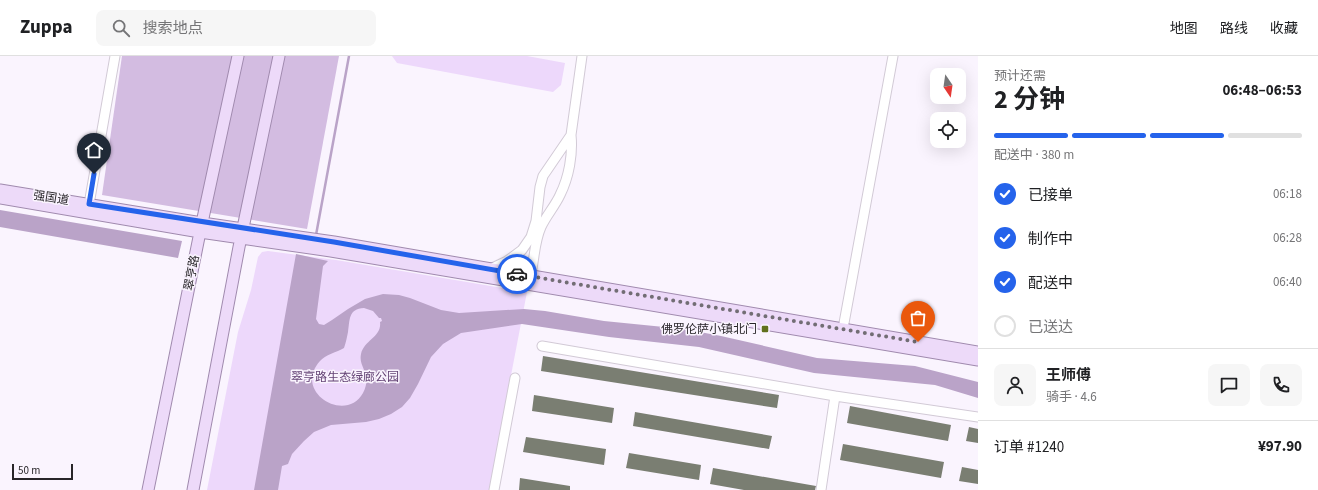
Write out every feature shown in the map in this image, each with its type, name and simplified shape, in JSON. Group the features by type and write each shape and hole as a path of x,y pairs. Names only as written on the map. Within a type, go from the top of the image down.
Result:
{"main road":[{"name":"翠亨路","path":"148,490 200,231 238,56"},
{"path":"193,490 242,238 280,56"},
{"name":"强国道","path":"0,190 200,231 242,238 291,240 332,247"},
{"name":"强国道","path":"0,198 88,209"},
{"path":"332,247 490,269 529,280"},
{"path":"332,247 842,333 978,360"},
{"path":"842,333 978,352"}],"street":[{"path":"88,209 115,56"},
{"path":"529,280 535,244 541,227 560,196 566,179 572,146 571,135 582,56"},
{"path":"842,333 893,56"},
{"path":"490,269 507,261 522,250 531,237 536,221 540,187 543,176 571,135"},
{"path":"542,346 835,396 978,417"},
{"path":"494,490 515,378"},
{"path":"821,490 835,396"}],"green space":[{"path":"392,56 527,56 565,63 561,85 553,92 397,63"},
{"name":"翠亨路生态绿廊公园","path":"268,251 336,260 527,292 489,490 207,490 238,332 251,290 258,257 262,252"}],"shaded area":[{"path":"122,56 339,56 307,229 102,195"},
{"path":"0,210 182,241 178,258 0,227"},
{"path":"296,254 328,261 323,266 316,319 319,324 324,325 365,299 383,294 399,295 441,310 459,313 524,309 604,321 684,329 817,358 915,366 978,382 978,398 935,385 814,373 699,347 609,337 522,324 461,333 443,344 431,357 410,398 402,407 379,419 366,422 331,425 314,432 292,454 288,464 282,466 278,490 254,490","holes":["364,308 373,311 379,318 381,318 382,321 380,322 380,327 376,335 366,345 361,354 361,363 366,376 366,386 363,393 355,402 345,405 335,405 325,400 317,393 313,383 313,373 322,359 344,348 352,313 355,310"]}],"building":[{"path":"543,356 779,395 777,408 541,371"},
{"path":"534,395 614,408 612,423 532,411"},
{"path":"850,406 951,425 948,441 847,423"},
{"path":"635,412 772,436 769,449 633,426"},
{"path":"969,427 978,429 978,443 966,441"},
{"path":"526,437 606,449 604,465 523,452"},
{"path":"843,444 944,462 941,478 840,460"},
{"path":"629,453 701,465 699,480 626,468"},
{"path":"962,467 978,470 978,484 959,481"},
{"path":"713,468 816,486 815,490 744,490 710,484"},
{"path":"520,478 570,486 570,490 519,490"}],"waterway":[{"path":"316,235 349,56"}],"way so far":[{"path":"517,274 918,342"}],"place":[{"name":"佛罗伦萨小镇北门","path":"765,329"}],"route":[{"path":"94,174 89,204 334,242 517,274"}]}
